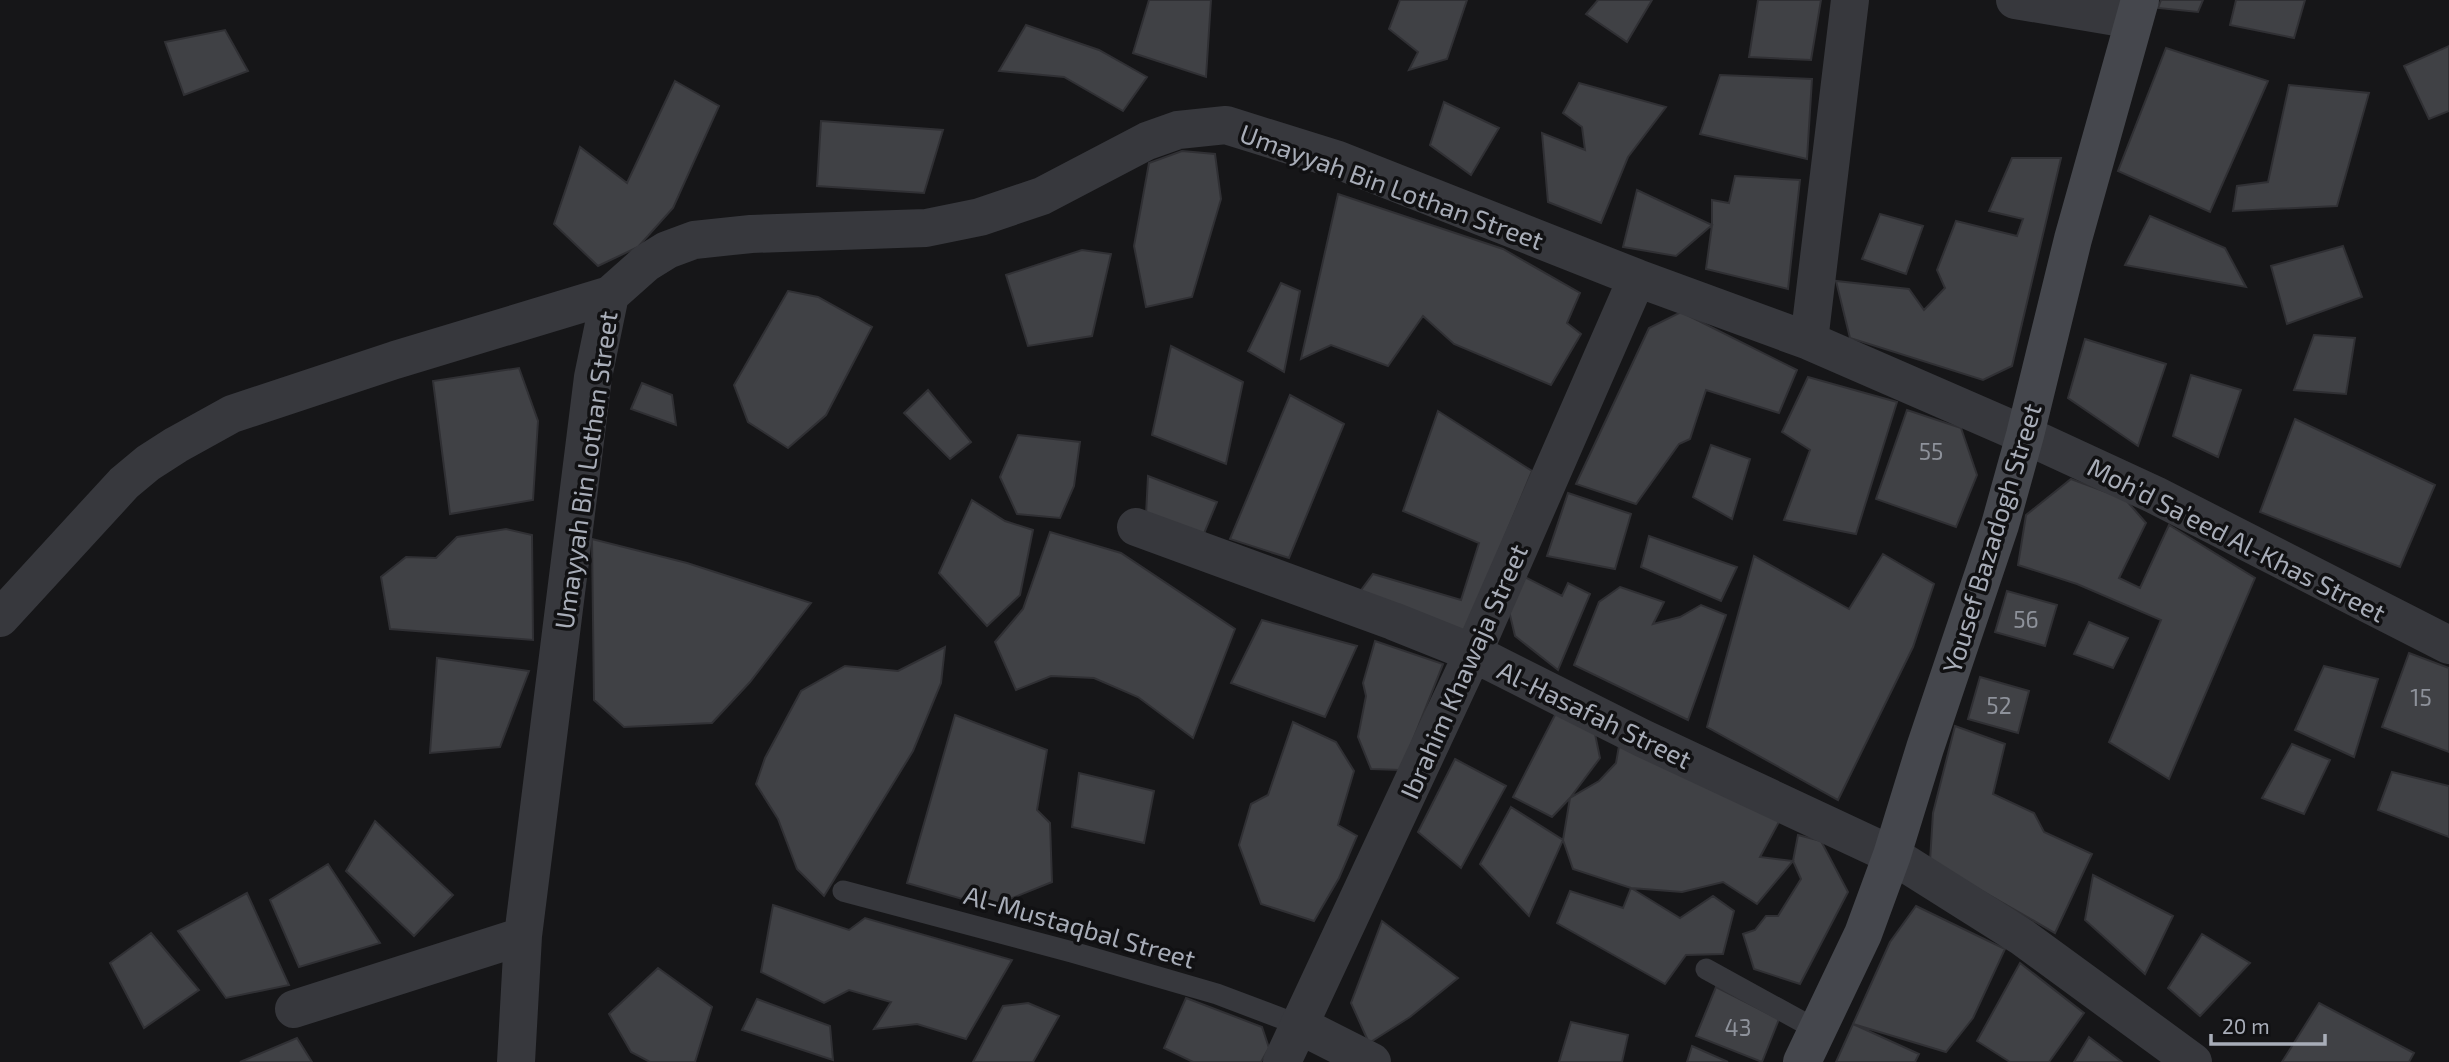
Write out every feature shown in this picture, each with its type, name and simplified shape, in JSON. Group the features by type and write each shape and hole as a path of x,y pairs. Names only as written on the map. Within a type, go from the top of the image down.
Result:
{"main road":[{"name":"Yousef Bazadogh Street","path":"1810,1046 1863,934 1892,855 1924,748 2000,525 2073,239 2137,10"}],"street":[{"path":"1809,341 1850,0"},
{"path":"2015,0 2137,10"},
{"name":"Umayyah Bin Lothan Street","path":"516,1062 523,936 593,377 610,295 646,263 667,250 694,240 751,234 926,228 980,217 1042,196 1147,141 1178,130 1226,125 1338,160 1637,278 1809,341 2025,435"},
{"name":"Ibrahim Khawaja Street","path":"1282,1062 1473,653 1637,278"},
{"path":"0,618 124,483 176,445 232,414 395,360 610,295"},
{"name":"Moh’d Sa’eed Al-Khas Street","path":"2025,435 2155,495 2449,645"},
{"name":"Al-Hasafah Street","path":"1136,527 1473,653 1642,738 1892,855 2022,937 2193,1062"},
{"path":"294,1009 523,936"},
{"path":"1299,1026 1372,1062"}],"lane":[{"name":"Al-Mustaqbal Street","path":"843,891 1217,994 1299,1026"},
{"path":"1706,969 1810,1046"}],"building":[{"path":"1149,0 1211,0 1206,77 1133,53"},
{"path":"1400,0 1467,0 1447,59 1409,70 1418,52 1389,29"},
{"path":"1598,0 1652,0 1627,42 1586,14"},
{"path":"1758,0 1821,0 1811,60 1749,57"},
{"path":"2161,0 2203,0 2198,12 2158,8"},
{"path":"2236,0 2305,0 2294,38 2230,25"},
{"path":"1026,25 1099,50 1147,77 1123,111 1064,77 999,71"},
{"path":"225,30 248,71 184,95 165,42"},
{"path":"2449,46 2449,111 2429,119 2404,66"},
{"path":"2166,48 2268,81 2210,212 2118,171"},
{"path":"1720,75 1812,79 1807,159 1700,134"},
{"path":"675,81 719,106 673,208 638,247 598,266 554,224 580,147 627,183"},
{"path":"1579,83 1666,107 1628,157 1601,223 1548,202 1542,133 1585,150 1582,127 1563,113"},
{"path":"2289,85 2369,93 2337,206 2233,211 2237,186 2268,182"},
{"path":"1444,102 1499,128 1471,175 1430,145"},
{"path":"821,121 943,130 924,193 817,186"},
{"path":"1182,151 1215,154 1221,199 1192,297 1146,307 1134,246 1149,163"},
{"path":"2012,158 2061,158 2012,366 1983,380 1850,338 1836,281 1909,289 1924,310 1945,288 1937,270 1956,221 2017,236 2023,219 1989,211"},
{"path":"1735,176 1800,180 1788,289 1706,269 1712,225 1712,200 1729,203"},
{"path":"1637,190 1712,225 1676,256 1623,247"},
{"path":"1338,194 1503,249 1580,293 1567,323 1581,334 1551,385 1454,344 1423,316 1388,366 1331,345 1301,359"},
{"path":"1880,214 1923,226 1906,274 1862,259"},
{"path":"2150,216 2225,248 2246,287 2125,265"},
{"path":"2343,246 2362,297 2287,324 2271,266"},
{"path":"1082,250 1111,254 1092,336 1028,346 1006,275"},
{"path":"1281,283 1300,291 1284,372 1248,351"},
{"path":"788,291 818,297 872,327 826,415 788,448 748,422 734,385"},
{"path":"1681,312 1797,370 1779,413 1706,390 1690,439 1679,444 1636,504 1576,484 1649,328"},
{"path":"2314,335 2355,338 2346,394 2294,390"},
{"path":"2085,339 2166,364 2138,446 2068,398"},
{"path":"1171,346 1243,382 1226,464 1152,435"},
{"path":"519,368 538,421 533,500 450,514 433,381"},
{"path":"2191,375 2241,390 2218,457 2173,436"},
{"path":"1808,377 1897,402 1856,534 1784,520 1810,450 1782,432"},
{"path":"642,383 672,395 676,425 631,409"},
{"path":"928,390 971,442 950,459 904,413"},
{"path":"1290,395 1344,424 1289,558 1230,539"},
{"path":"1907,410 1961,428 1977,475 1956,527 1876,499"},
{"path":"1438,411 1532,471 1465,633 1356,597 1373,574 1461,600 1479,543 1403,511"},
{"path":"2295,419 2435,485 2400,567 2260,512"},
{"path":"1018,435 1080,442 1074,486 1060,518 1017,514 1000,477"},
{"path":"1711,445 1750,459 1732,519 1693,497"},
{"path":"1148,476 1217,502 1203,536 1146,515"},
{"path":"2071,479 2125,499 2146,523 2119,578 2140,588 2169,525 2255,578 2169,779 2109,742 2161,620 2077,584 2018,565 2026,515"},
{"path":"1568,493 1631,514 1615,569 1547,556"},
{"path":"972,500 1005,521 1033,530 1020,595 987,626 939,573"},
{"path":"506,529 532,535 533,640 390,629 381,577 406,557 436,558 457,537"},
{"path":"1050,532 1121,553 1235,629 1193,738 1138,697 1094,678 1051,676 1016,690 995,642 1023,609"},
{"path":"1649,536 1737,567 1721,601 1641,567"},
{"path":"592,539 687,563 811,603 750,682 712,723 624,727 594,700"},
{"path":"1883,554 1934,584 1913,647 1838,800 1707,727 1754,556 1849,609"},
{"path":"1523,576 1562,596 1568,583 1590,594 1558,670 1515,636 1509,611"},
{"path":"1620,587 1664,602 1653,624 1680,617 1701,605 1726,615 1688,720 1574,665 1599,602"},
{"path":"2007,591 2057,605 2045,646 1995,632"},
{"path":"1262,620 1357,646 1325,717 1231,683"},
{"path":"2089,622 2128,638 2113,668 2074,654"},
{"path":"1375,641 1443,664 1401,770 1371,769 1358,737 1366,696 1363,683"},
{"path":"945,647 941,683 913,751 824,896 797,869 778,819 756,784 765,758 801,691 845,666 898,671"},
{"path":"2409,653 2449,668 2449,752 2382,727"},
{"path":"437,658 529,671 500,747 430,753"},
{"path":"2324,666 2378,679 2354,757 2295,730"},
{"path":"1980,677 2029,691 2018,733 1968,719"},
{"path":"1556,713 1594,729 1600,758 1552,817 1513,797"},
{"path":"955,715 1047,750 1037,810 1050,823 1052,882 990,907 907,883"},
{"path":"1293,722 1336,742 1354,771 1338,825 1357,836 1339,878 1314,921 1261,904 1239,845 1251,804 1268,795"},
{"path":"1955,726 2005,744 1993,794 2034,813 2044,832 2092,854 2055,933 1930,861 1933,813"},
{"path":"1620,740 1780,820 1760,857 1793,861 1757,904 1723,882 1682,892 1631,888 1573,869 1563,840 1570,798 1599,781 1616,763"},
{"path":"2292,744 2330,760 2304,814 2262,798"},
{"path":"1455,759 1506,786 1461,868 1418,832"},
{"path":"2392,772 2449,786 2449,837 2378,810"},
{"path":"1079,773 1154,791 1144,843 1072,827"},
{"path":"1511,807 1563,840 1529,916 1480,864"},
{"path":"375,821 453,895 414,936 346,871"},
{"path":"1798,835 1821,841 1848,892 1800,984 1754,969 1743,934 1755,930 1766,916 1778,916 1801,879 1793,861"},
{"path":"328,864 380,943 299,967 270,900"},
{"path":"2093,875 2173,916 2145,974 2085,920"},
{"path":"1631,888 1680,918 1713,896 1734,911 1723,954 1686,955 1665,984 1557,923 1570,891 1623,908"},
{"path":"247,893 289,985 226,998 178,931"},
{"path":"773,905 849,930 865,918 1012,960 966,1039 917,1024 874,1029 891,1002 849,990 824,1003 761,972"},
{"path":"1916,906 2005,949 1973,1018 1946,1052 1853,1024 1890,942"},
{"path":"1382,921 1458,978 1410,1017 1369,1043 1351,1003"},
{"path":"151,933 199,990 144,1028 110,963"},
{"path":"2202,934 2250,963 2200,1016 2168,988"},
{"path":"2020,963 2084,1013 2049,1062 2010,1062 1977,1041"},
{"path":"658,968 712,1007 695,1062 650,1062 631,1052 609,1014"},
{"path":"1716,987 1779,1019 1762,1062 1696,1036"},
{"path":"1186,998 1262,1027 1269,1048 1261,1062 1193,1062 1164,1048"},
{"path":"757,999 830,1026 833,1060 742,1030"},
{"path":"1028,1003 1059,1016 1033,1062 973,1062 1003,1006"},
{"path":"2319,1003 2414,1053 2409,1062 2282,1062"},
{"path":"1571,1022 1628,1035 1622,1062 1559,1062"},
{"path":"1853,1024 1919,1054 1915,1062 1836,1062"},
{"path":"2089,1037 2122,1062 2074,1062"},
{"path":"297,1038 312,1062 240,1062"},
{"path":"1692,1046 1728,1062 1687,1062"}]}
